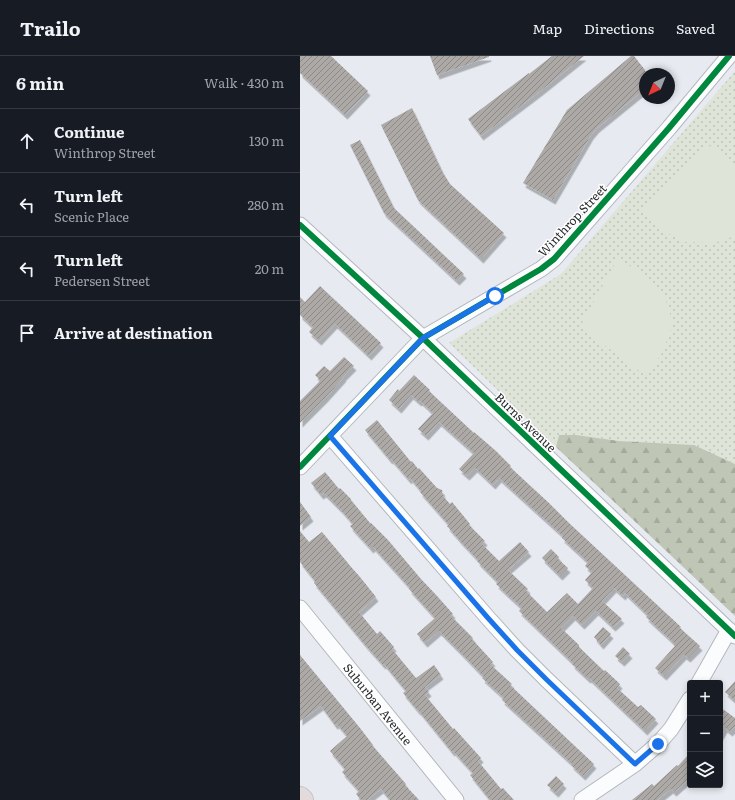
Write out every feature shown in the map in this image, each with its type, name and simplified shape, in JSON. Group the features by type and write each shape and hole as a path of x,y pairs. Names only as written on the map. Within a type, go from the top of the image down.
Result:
{"street":[{"name":"Winthrop Street","path":"300,467 423,338 541,269 554,259 730,56"},
{"name":"Burns Avenue","path":"300,226 423,338 732,633"},
{"path":"330,436 517,650 635,764"},
{"name":"Suburban Avenue","path":"300,608 456,800"},
{"path":"701,680 732,633"},
{"path":"582,800 635,764 658,744 671,730 687,704"}],"shaded area":[{"path":"735,71 735,464 694,445 619,441 576,435 559,435 556,447 449,343 561,274"},
{"path":"714,146 735,166 735,236 714,243 685,242 661,230 643,210 703,147"},
{"path":"618,258 642,274 665,297 673,324 662,353 646,376 585,331 582,323"}],"green space":[{"path":"559,435 576,435 619,441 694,445 735,464 735,616 556,447"}],"building":[{"path":"300,56 331,56 368,91 345,115 300,73"},
{"path":"430,56 489,56 489,57 437,75"},
{"path":"552,56 584,56 481,136 468,119"},
{"path":"631,56 634,56 643,68 639,68 639,94 597,128 591,135 553,200 523,183 567,110"},
{"path":"412,108 443,173 450,184 504,233 481,259 418,200 381,125"},
{"path":"360,140 394,208 464,274 457,281 384,213 350,145"},
{"path":"320,286 381,343 369,356 335,324 319,341 309,332 313,327 300,315 300,297 305,302"},
{"path":"344,357 354,366 300,423 300,401 319,382 320,380 315,375 324,366 330,371"},
{"path":"414,375 430,390 429,391 474,433 496,451 511,466 510,467 700,646 688,658 684,655 664,676 655,668 675,646 673,644 674,643 646,617 648,615 625,593 623,596 614,588 602,601 622,619 613,627 596,611 582,625 573,616 561,628 604,671 605,670 620,684 617,688 638,707 641,705 656,719 645,731 572,664 573,663 519,611 522,608 496,584 498,582 477,561 478,560 447,526 449,525 420,492 421,491 410,478 409,480 391,459 390,460 365,430 377,420 411,462 412,461 418,469 419,468 437,488 442,490 443,496 450,504 452,502 470,524 469,525 485,541 482,544 499,561 520,542 529,552 508,570 528,589 526,591 547,612 567,593 578,604 593,588 585,580 592,572 585,566 588,562 562,538 563,536 499,478 493,485 475,468 467,476 459,469 474,453 439,422 426,436 418,429 433,413 420,401 419,402 411,395 399,409 389,400 398,389 399,391"},
{"path":"325,472 339,489 340,488 351,499 370,523 388,540 453,614 451,616 473,638 472,639 493,662 490,664 512,684 510,685 594,764 583,776 571,765 572,764 502,700 504,698 482,678 484,677 439,631 425,643 417,634 435,618 375,549 373,547 371,549 350,526 353,524 341,510 324,493 321,495 311,483"},
{"path":"300,502 311,517 300,526"},
{"path":"300,531 309,542 322,532 376,597 359,612 377,634 380,631 394,647 392,649 416,678 434,665 441,675 425,687 429,692 425,695 453,729 454,728 481,758 478,761 501,789 503,788 514,800 490,800 470,775 473,773 453,751 452,752 403,693 406,691 384,664 383,665 366,646 314,583 315,581 300,562"},
{"path":"551,549 559,557 558,559 568,568 560,576 542,558"},
{"path":"603,627 611,634 601,645 594,637"},
{"path":"623,647 630,654 622,662 615,656"},
{"path":"300,655 360,728 372,745 419,800 390,800 381,789 367,800 361,800 356,794 359,791 342,772 345,769 330,751 347,736 337,724 335,725 321,706 300,721"},
{"path":"735,681 735,701 725,692"},
{"path":"723,709 735,718 735,727 730,732 725,728 723,732"},
{"path":"687,756 687,781 674,792 671,789 657,800 632,800 652,784 654,786 677,765 678,766"},
{"path":"556,776 564,784 556,793 547,785"}],"cycle path":[{"path":"300,467 423,338 541,269 554,259 669,128 729,56"},
{"path":"300,225 423,338 735,636"}],"route":[{"path":"495,296 423,338 330,436 517,650 635,764 644,758 658,744"}]}
